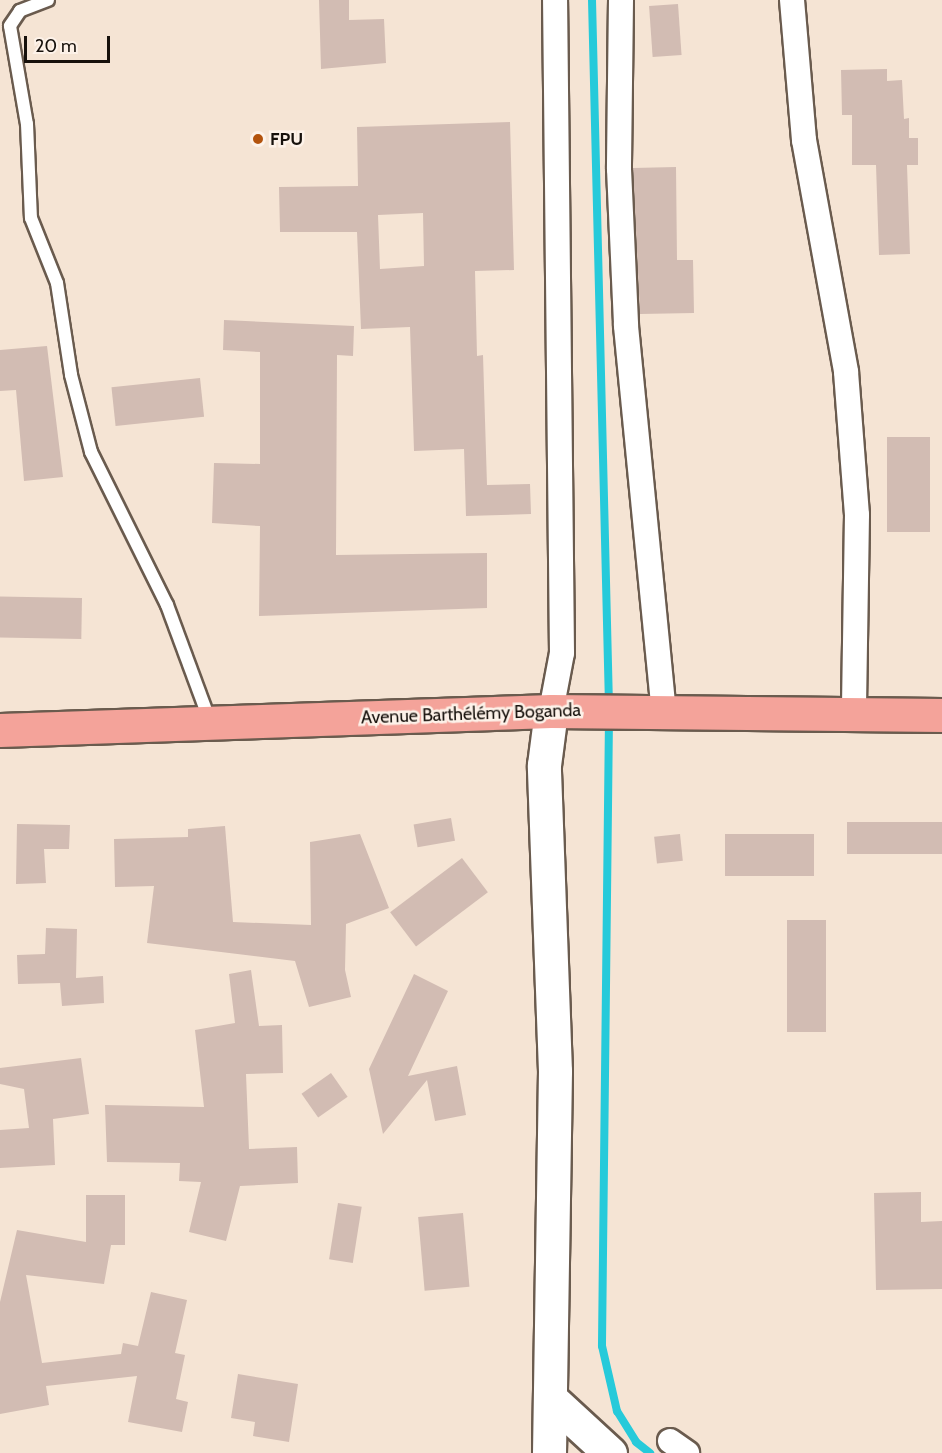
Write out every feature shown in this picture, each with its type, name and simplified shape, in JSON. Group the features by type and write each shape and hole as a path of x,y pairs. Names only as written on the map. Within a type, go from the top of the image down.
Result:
{"main road":[{"name":"Avenue Barthélémy Boganda","path":"0,730 566,711 942,715"}],"street":[{"path":"549,1453 555,1071 544,765 566,711 562,653 555,0"},
{"path":"621,0 619,169 626,326 652,711"},
{"path":"792,0 804,140 846,372 858,515 854,715"},
{"path":"551,1399 610,1453"}],"lane":[{"path":"48,0 20,11 10,26 27,124 31,218 57,283 91,452 167,605 212,723"}],"building":[{"path":"319,0 349,0 349,20 384,19 386,63 321,69"},
{"path":"678,4 682,55 653,57 649,6"},
{"path":"887,69 887,81 902,80 904,119 909,118 909,138 918,138 918,165 907,165 910,254 879,255 876,165 852,165 852,115 842,115 841,70"},
{"path":"510,122 514,270 475,271 477,356 483,355 487,485 530,484 531,514 466,516 464,449 414,451 410,327 361,329 357,232 280,232 279,187 358,186 357,127","holes":["423,213 424,266 380,269 378,215"]},
{"path":"676,167 677,260 693,260 694,313 640,314 633,168"},
{"path":"224,320 354,326 353,356 337,355 336,555 487,553 487,608 259,616 260,526 212,523 214,463 260,464 260,352 223,350"},
{"path":"47,346 63,477 24,481 16,390 0,391 0,350"},
{"path":"200,378 204,417 116,426 111,387"},
{"path":"887,437 930,437 930,532 887,532"},
{"path":"0,597 82,598 81,639 0,638"},
{"path":"451,818 455,841 418,847 414,825"},
{"path":"847,822 942,822 942,854 847,854"},
{"path":"17,824 70,825 69,849 44,849 46,883 16,884"},
{"path":"225,826 233,922 311,925 310,842 360,834 389,908 346,924 345,970 351,997 309,1007 295,961 147,943 154,886 115,887 114,839 188,837 188,829"},
{"path":"680,834 683,861 657,864 654,837"},
{"path":"725,834 814,834 814,876 725,876"},
{"path":"462,858 488,892 416,947 390,912"},
{"path":"787,920 826,920 826,1032 787,1032"},
{"path":"46,928 77,929 76,978 103,976 104,1003 62,1006 60,983 18,984 17,955 45,954"},
{"path":"251,970 259,1026 282,1025 283,1073 246,1074 249,1149 297,1147 298,1183 240,1186 226,1241 189,1232 201,1182 179,1181 180,1163 107,1162 105,1105 204,1107 195,1030 235,1023 229,974"},
{"path":"414,974 448,991 408,1076 457,1066 466,1115 435,1121 427,1080 383,1134 369,1069"},
{"path":"81,1058 89,1114 53,1119 55,1165 0,1168 0,1130 29,1128 24,1089 0,1084 0,1068"},
{"path":"331,1073 348,1097 318,1117 302,1094"},
{"path":"921,1192 921,1222 942,1221 942,1289 876,1290 874,1193"},
{"path":"86,1195 125,1195 125,1245 111,1245 104,1284 26,1275 42,1363 121,1354 123,1343 138,1346 151,1292 187,1300 175,1353 185,1355 176,1399 188,1402 182,1432 128,1422 137,1376 46,1386 49,1405 0,1414 0,1302 17,1230 86,1242"},
{"path":"338,1203 362,1207 353,1263 329,1259"},
{"path":"463,1213 469,1287 425,1291 418,1217"},
{"path":"238,1374 298,1384 289,1442 253,1436 255,1422 231,1418"}],"waterway":[{"path":"592,0 609,704"},
{"path":"609,717 602,1346 617,1411 636,1442 650,1453"}],"place":[{"name":"FPU","path":"258,139"}]}
